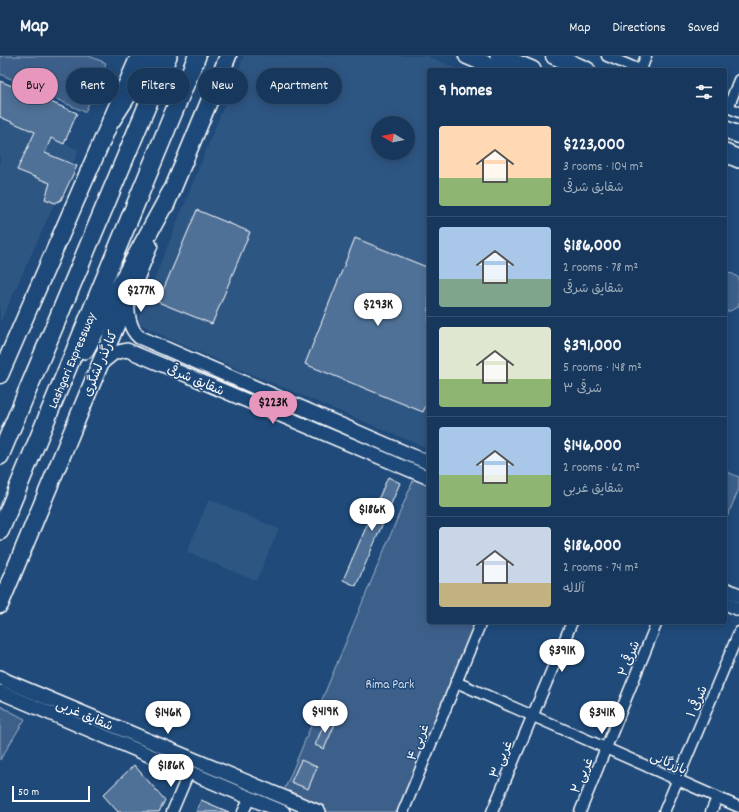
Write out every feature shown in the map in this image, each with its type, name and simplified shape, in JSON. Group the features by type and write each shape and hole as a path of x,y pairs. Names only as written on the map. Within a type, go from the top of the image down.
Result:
{"highway":[{"path":"111,121 153,56"},
{"path":"0,456 168,56"},
{"name":"Lashgari Expressway","path":"0,531 197,56"},
{"path":"499,56 527,68"},
{"path":"727,154 739,159"},
{"path":"40,434 171,192"}],"main road":[{"path":"1,370 139,56"},
{"name":"کنارگذر لشگری","path":"223,68 228,56"},
{"path":"226,68 232,56"},
{"path":"467,56 495,68"},
{"path":"554,56 582,68"},
{"name":"کنارگذر لشگری","path":"0,605 98,365 208,104"},
{"path":"727,129 739,134"},
{"path":"727,163 739,166"}],"street":[{"path":"607,56 635,68"},
{"path":"641,68 646,56"},
{"path":"727,105 739,80"},
{"path":"727,107 739,112"},
{"name":"شقایق شرقی","path":"127,298 132,331 139,337 427,462"},
{"name":"شقایق شرقی","path":"98,365 114,353 127,350 427,477"},
{"path":"727,590 739,595"},
{"path":"727,604 739,609"},
{"name":"۴ غربی","path":"403,812 480,624"},
{"name":"۳ غربی","path":"492,812 571,624"},
{"name":"۲ شرقی","path":"606,749 656,624"},
{"name":"۱ شرقی","path":"664,812 739,632"},
{"name":"بازرگانی","path":"456,682 739,808"},
{"name":"شقایق غربی","path":"2,685 149,740 319,812"},
{"name":"شقایق غربی","path":"2,685 144,753 282,812"},
{"path":"144,753 149,740"},
{"name":"۲ غربی","path":"580,812 606,749"},
{"path":"172,812 189,772"},
{"path":"243,812 250,798"},
{"path":"712,812 717,798"}],"shaded area":[{"path":"244,56 427,56 456,68 427,68 427,448 173,341 137,322 225,104 248,104 248,68 239,68"},
{"path":"0,117 79,150 0,323"},
{"path":"209,499 279,529 256,581 187,552"}],"green space":[{"path":"0,56 89,56 106,63 104,68 66,68 66,104 58,100 58,68 12,68 12,79 0,74"},
{"path":"67,104 88,104 85,112"},
{"path":"727,273 733,274 739,278 739,306 727,311"},
{"path":"727,472 739,477 739,489 727,517"},
{"name":"Rima Park","path":"415,476 427,481 427,624 475,624 397,812 312,812 281,798"},
{"path":"0,706 25,719 0,760"}],"building":[{"path":"0,81 12,86 12,104 55,104 77,113 64,144 51,138 45,153 77,166 61,200 55,203 45,199 50,183 17,170 35,132 0,117"},
{"path":"197,210 250,232 212,324 158,302"},
{"path":"355,238 427,267 427,403 423,412 305,364"},
{"path":"388,477 400,483 356,586 343,580"},
{"path":"326,720 335,724 324,749 315,745"},
{"path":"301,760 317,767 308,789 291,782"},
{"path":"134,765 165,800 159,812 118,812 103,795"},
{"path":"201,800 229,812 196,812"}]}
